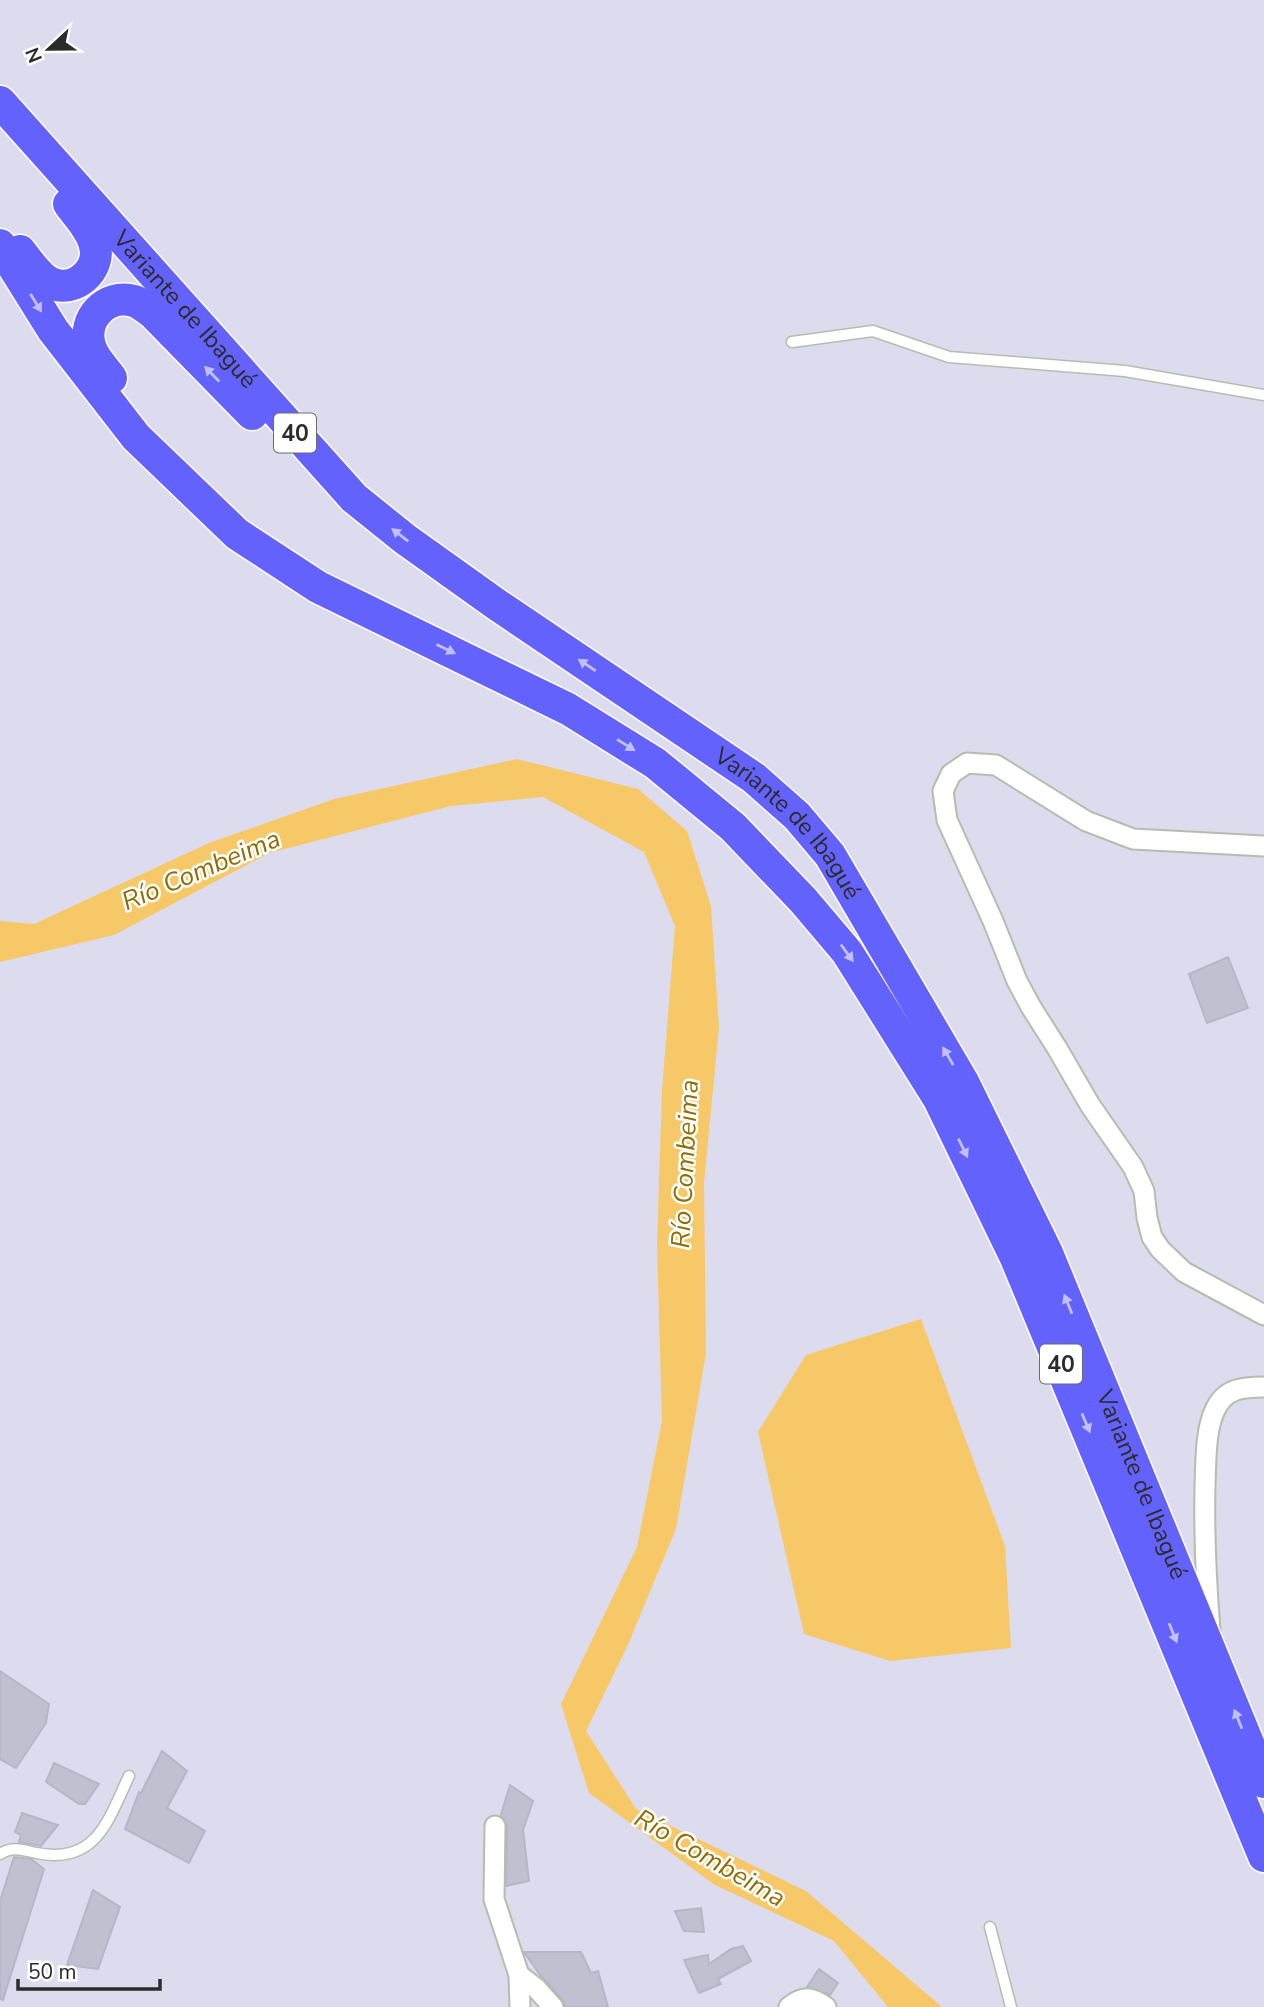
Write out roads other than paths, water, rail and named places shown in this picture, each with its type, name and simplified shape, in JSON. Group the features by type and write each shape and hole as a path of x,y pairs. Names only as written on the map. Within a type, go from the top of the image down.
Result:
{"highway":[{"path":"0,103 91,235 96,247 93,268 77,283 65,286 50,283 33,267 0,225"},
{"name":"Variante de Ibagué","path":"0,103 354,498 405,539 496,604 754,778 797,816 836,866 963,1082 1047,1253 1264,1782"},
{"name":"Variante de Ibagué","path":"0,245 53,330 136,437 237,534 318,587 568,709 655,763 733,827 803,900 847,952 939,1099 1016,1258 1264,1856"},
{"path":"354,498 322,486 152,313 136,301 112,301 93,316 88,330 90,347 97,360 185,463 247,518 316,564 385,599 408,630"}],"street":[{"path":"1264,846 1133,839 1086,821 996,765 967,764 951,774 943,791 947,820 1017,981 1090,1105 1133,1167 1144,1191 1152,1237 1160,1249 1184,1272 1264,1315"},
{"path":"1211,1652 1204,1542 1206,1452 1215,1410 1224,1398 1240,1387 1264,1387"},
{"path":"495,1826 494,1899 519,1975 520,2007"},
{"path":"519,1975 554,2007"},
{"path":"789,2007 804,1998 813,1998 826,2007"}],"lane":[{"path":"793,342 873,331 949,357 1125,371 1264,395"},
{"path":"0,1854 15,1848 51,1856 69,1854 85,1848 96,1840 105,1828 129,1776"},
{"path":"989,1927 1012,2007"}],"water":[{"name":"Río Combeima","path":"517,759 638,789 687,831 711,906 719,1027 704,1183 706,1353 676,1529 627,1647 586,1731 636,1809 806,1891 942,2007 888,2007 834,1941 715,1885 589,1793 561,1704 637,1547 662,1421 657,1244 662,1091 675,926 644,852 543,797 451,806 269,853 114,935 0,962 0,921 34,924 209,843 334,799"},
{"path":"921,1319 1005,1546 1011,1648 890,1661 804,1634 758,1432 806,1355"}]}
